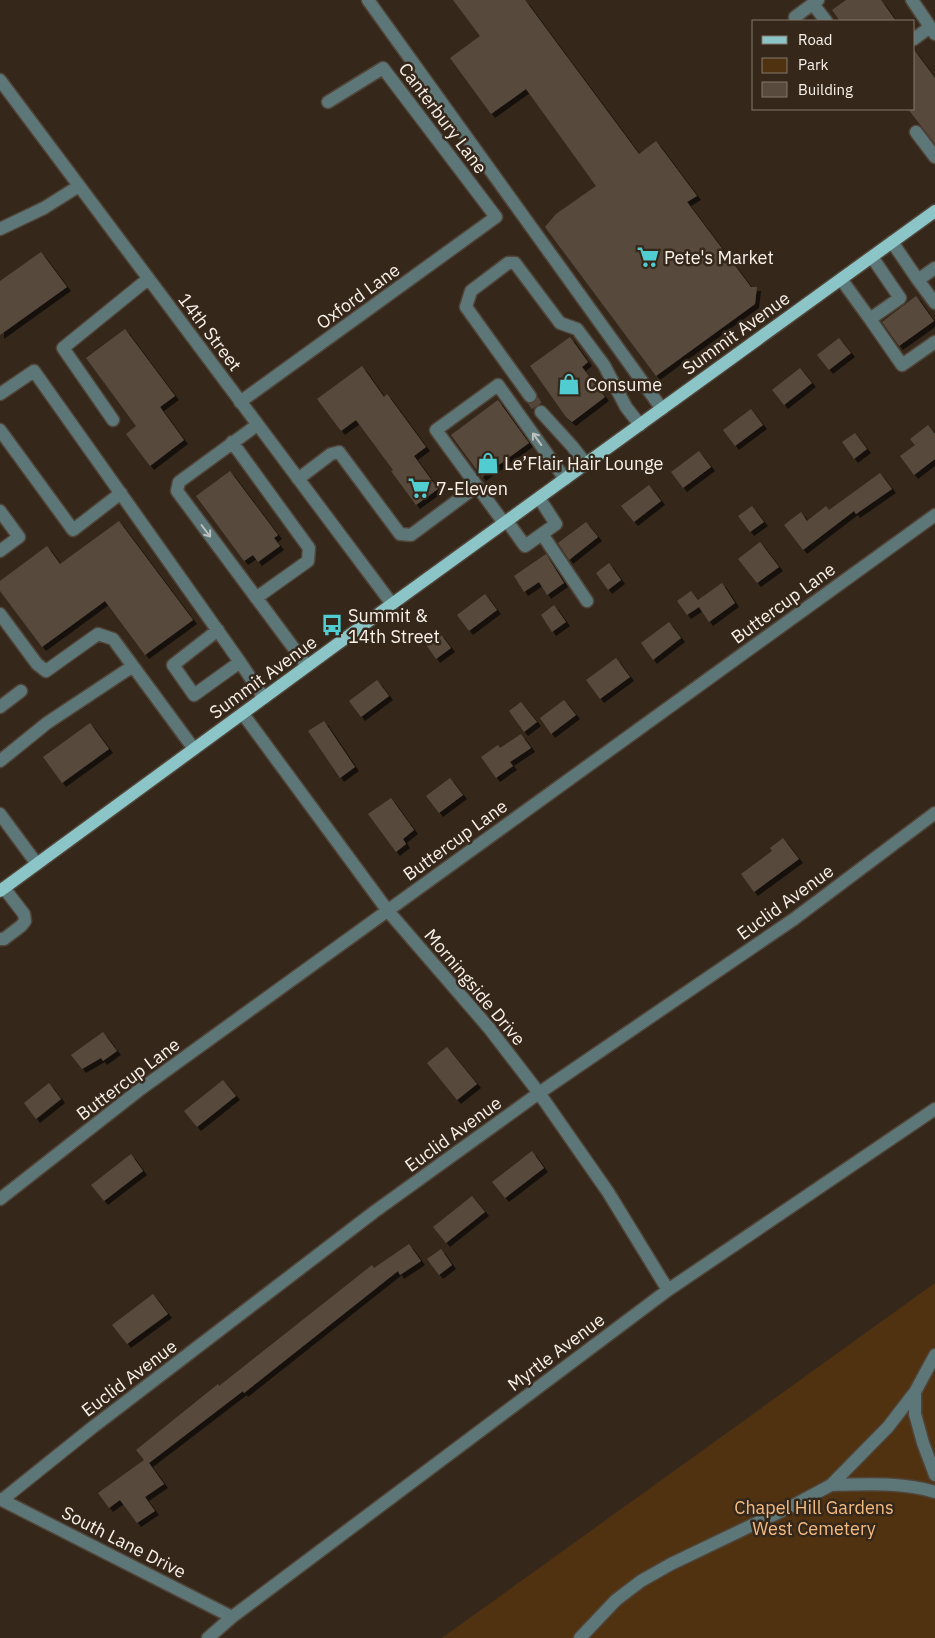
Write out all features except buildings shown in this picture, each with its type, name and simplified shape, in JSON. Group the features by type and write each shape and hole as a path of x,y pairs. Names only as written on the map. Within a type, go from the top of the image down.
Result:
{"main road":[{"name":"Summit Avenue","path":"2,890 392,604 935,211"}],"street":[{"path":"368,0 662,409"},
{"path":"912,0 932,30 915,38"},
{"path":"795,18 815,2 825,20"},
{"name":"Canterbury Lane","path":"328,102 383,68 496,217"},
{"name":"14th Street","path":"0,80 392,604"},
{"path":"916,132 935,157"},
{"path":"0,229 44,208 79,186"},
{"name":"Oxford Lane","path":"240,402 496,217"},
{"path":"892,242 935,303"},
{"path":"870,319 900,298 872,257"},
{"path":"530,396 466,306 471,291 508,262 515,263 560,323 576,329 604,365 626,407 640,426"},
{"path":"918,280 935,268"},
{"path":"113,420 62,348 148,279"},
{"path":"841,279 902,365 935,342"},
{"path":"0,394 34,371 264,698"},
{"path":"539,498 556,524 525,546 477,486 436,430 498,385 565,479"},
{"path":"541,412 586,464"},
{"path":"257,425 179,482 177,491 307,666"},
{"path":"0,430 73,530 121,493"},
{"path":"232,442 309,548 308,561 256,598"},
{"path":"298,479 331,454 339,452 400,534 411,535 477,486"},
{"path":"0,511 19,537 0,552"},
{"name":"Buttercup Lane","path":"0,1199 138,1091 935,514"},
{"path":"542,534 587,600"},
{"path":"0,614 36,664 46,671 98,634 113,639 194,749"},
{"path":"218,630 173,665 194,695 240,662"},
{"path":"0,760 47,723 133,666"},
{"path":"0,707 21,691"},
{"name":"Morningside Drive","path":"243,714 388,911 489,1028 539,1093 608,1192 668,1290"},
{"name":"Euclid Avenue","path":"1,1500 93,1427 374,1212 539,1093 794,919 935,813"},
{"path":"0,814 38,864"},
{"path":"0,939 4,939 25,921 24,914 2,890"},
{"name":"Myrtle Avenue","path":"214,1636 232,1617 668,1290 935,1109"},
{"path":"580,1638 616,1600 641,1581 671,1564 832,1485 888,1427 915,1392 935,1355"},
{"path":"915,1392 915,1414 935,1475"},
{"path":"832,1485 890,1485 923,1488 935,1492"},
{"name":"South Lane Drive","path":"1,1500 232,1617"}],"green space":[{"name":"Chapel Hill Gardens West Cemetery","path":"935,1283 935,1638 442,1638"}],"tunnel":[{"path":"530,396 541,412"}],"place":[{"name":"Pete's Market","path":"648,257"},
{"name":"Consume","path":"569,384"},
{"name":"Le’Flair Hair Lounge","path":"488,463"},
{"name":"7-Eleven","path":"419,488"},
{"name":"Summit & 14th Street","path":"332,625"}]}
